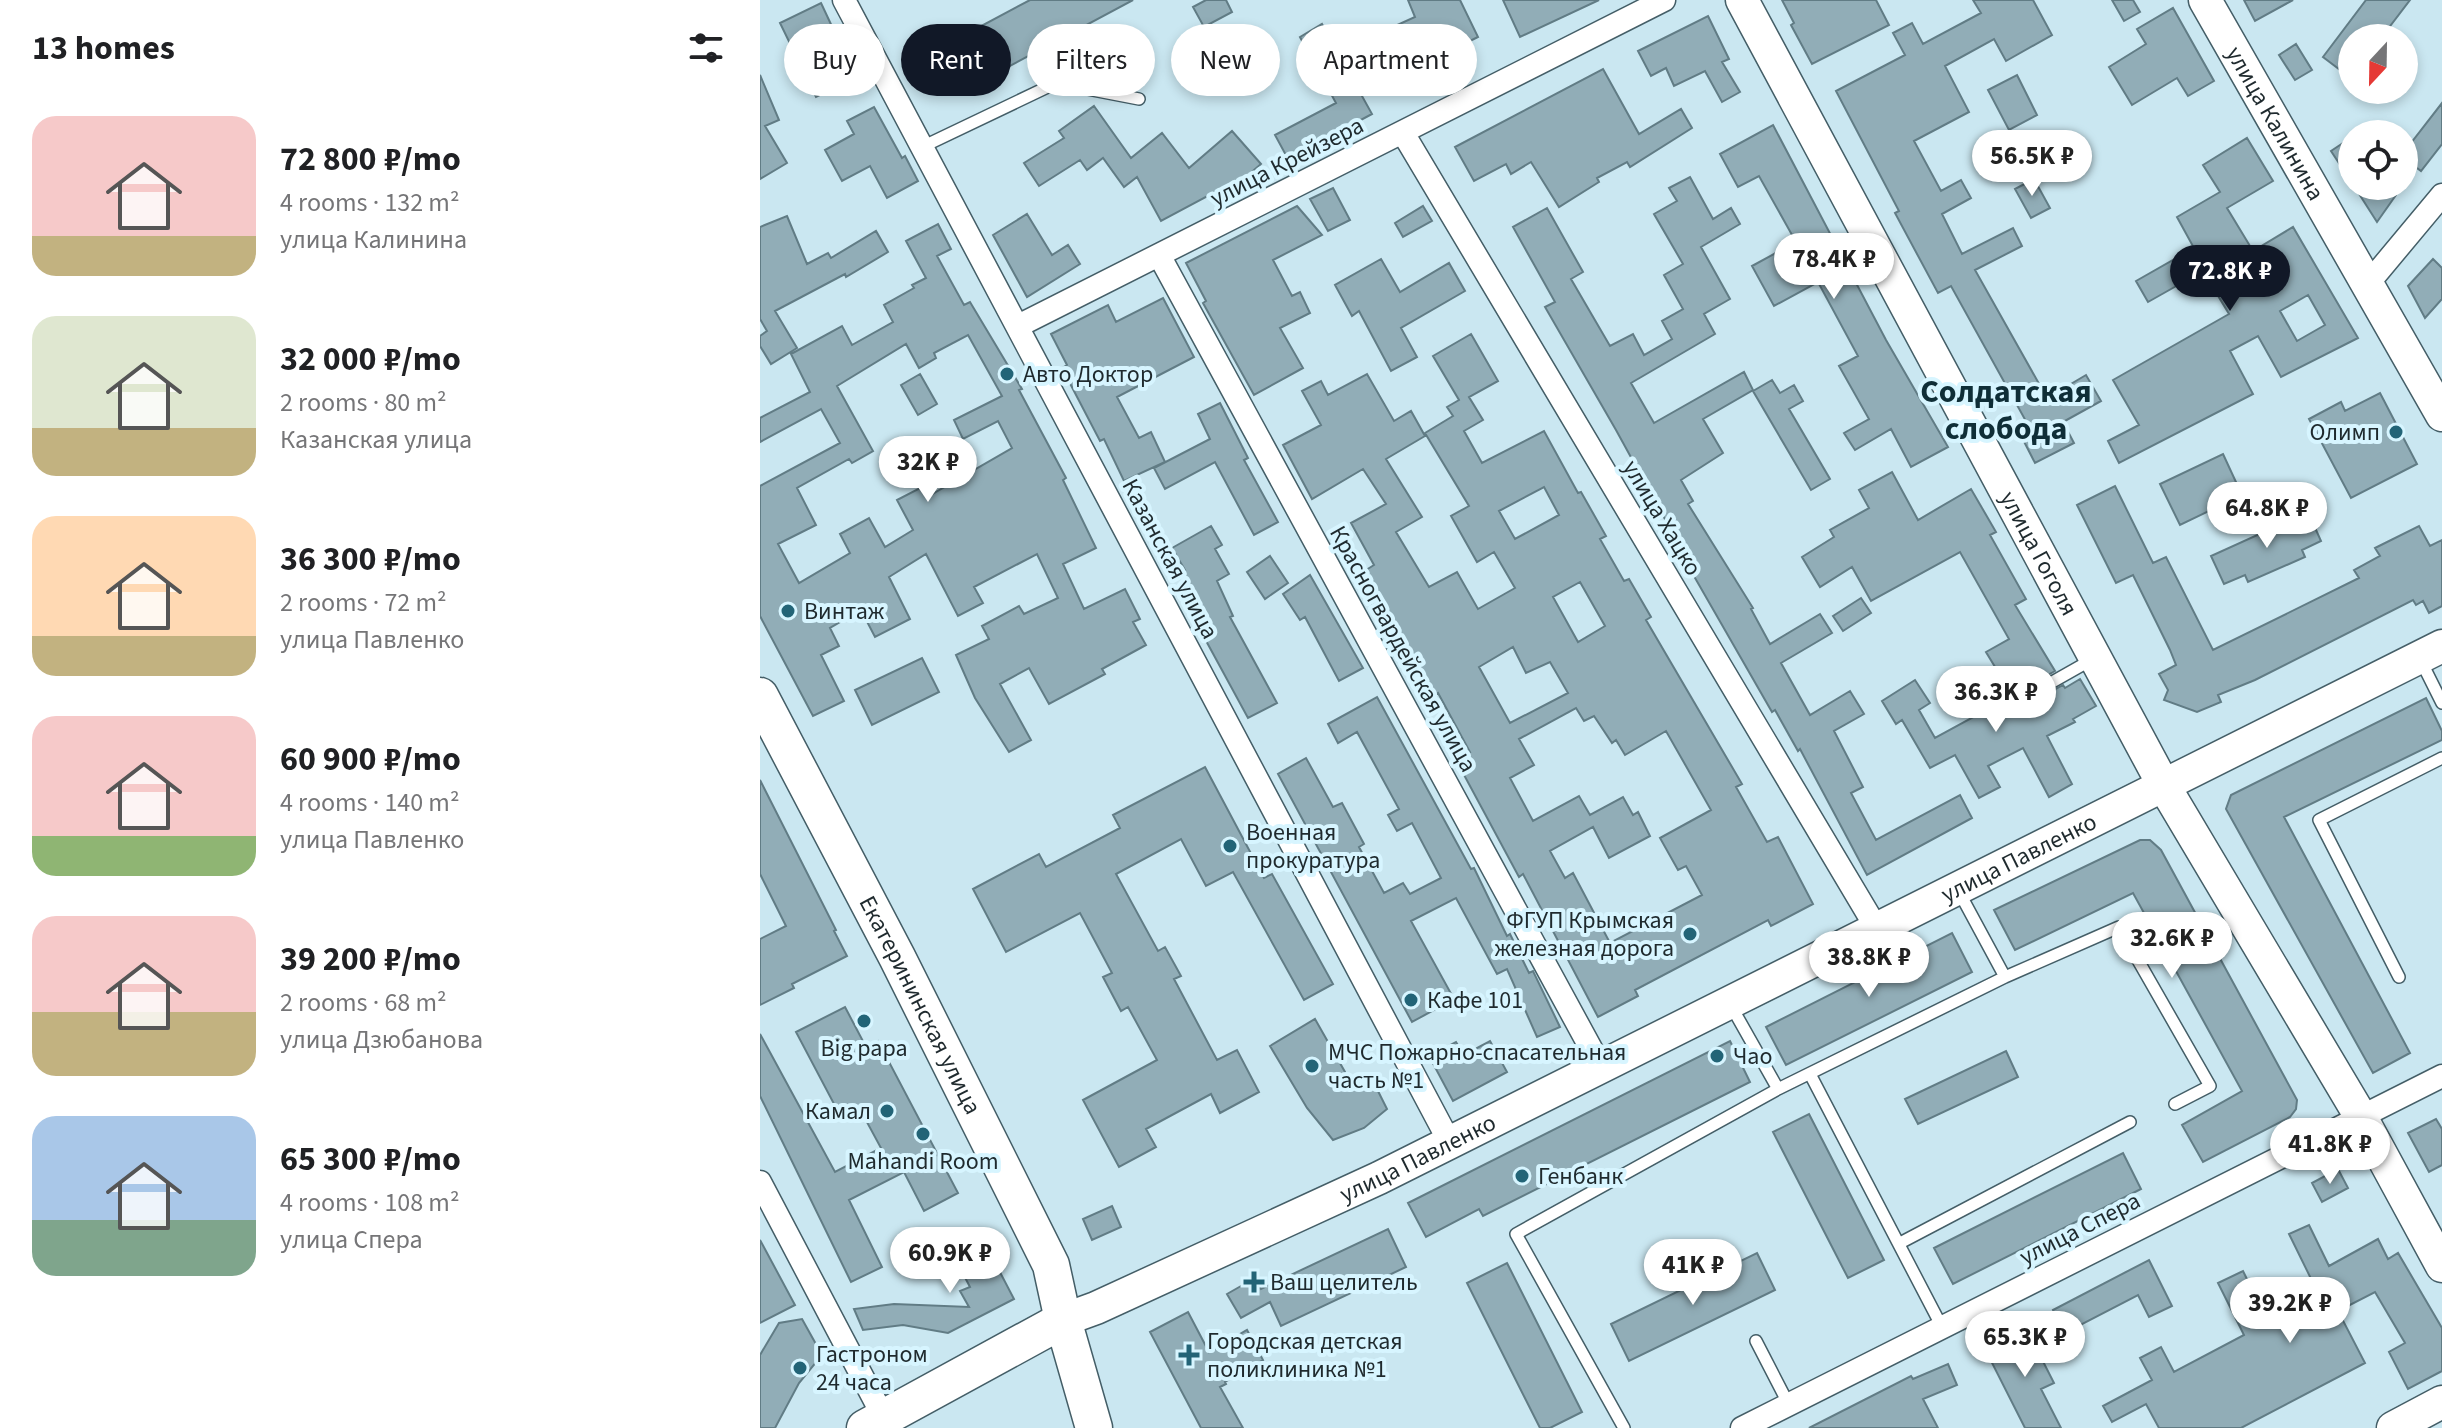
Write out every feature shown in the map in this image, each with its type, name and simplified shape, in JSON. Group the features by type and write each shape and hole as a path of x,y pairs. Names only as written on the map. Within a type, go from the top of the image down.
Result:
{"main road":[{"name":"улица Гоголя","path":"1742,0 2164,786 2361,1117 2442,1266"},
{"name":"улица Калинина","path":"2205,0 2442,415"},
{"name":"улица Павленко","path":"874,1422 1063,1320 1096,1308 1379,1178 2431,651"},
{"name":"Екатерининская улица","path":"763,709 904,971 1051,1265 1063,1320 1094,1428"},
{"path":"2393,1428 2442,1402"}],"street":[{"name":"Казанская улица","path":"844,0 1450,1143"},
{"name":"улица Крейзера","path":"1018,326 1664,0"},
{"name":"улица Хацко","path":"1403,133 1877,929"},
{"path":"2367,285 2442,195"},
{"name":"Красногвардейская улица","path":"1159,255 1601,1067"},
{"name":"улица Спера","path":"1742,1428 1787,1414 1942,1327 2442,1076"},
{"path":"760,1182 874,1422"}],"lane":[{"path":"922,147 1056,83 1139,99"},
{"path":"2431,651 2442,703"},
{"path":"2017,702 2095,657"},
{"path":"2399,977 2319,820 2442,758"},
{"path":"1958,889 2005,977"},
{"path":"1624,1428 1516,1234 1778,1089 2005,977 2119,927 2210,1086 2175,1104"},
{"path":"1730,1003 1778,1089"},
{"path":"1810,1074 1942,1327"},
{"path":"1900,1243 2130,1122"},
{"path":"1756,1341 1787,1414"}],"building":[{"path":"1030,0 1133,0 1088,24 1027,24 1027,57 1011,65 1011,24 985,24"},
{"path":"1206,0 1226,0 1232,12 1210,24 1202,24 1193,7"},
{"path":"1408,0 1460,0 1472,24 1399,24 1415,17"},
{"path":"1503,0 1599,0 1520,37"},
{"path":"1782,0 1876,0 1889,25 1812,64 1791,25 1794,23"},
{"path":"1973,0 2033,0 2052,35 2006,61 1994,39 1945,66 1969,112 1914,141 1941,191 1961,180 1971,198 1942,214 1962,254 2013,228 2022,246 1975,270 2047,398 2086,375 2101,401 2063,422 2074,443 2035,463 2017,428 2027,423 1951,286 1938,293 1836,91 1905,55 1893,33 1912,23 1923,44 1981,13"},
{"path":"2112,0 2133,0 2140,12 2124,21"},
{"path":"2244,0 2293,0 2255,21"},
{"path":"2366,0 2410,0 2392,24 2348,24"},
{"path":"821,3 831,24 784,24 784,31 780,23"},
{"path":"2173,8 2214,81 2188,96 2177,78 2132,105 2109,67 2146,44 2137,29"},
{"path":"1708,16 1729,59 1722,62 1740,92 1722,102 1705,71 1674,86 1666,68 1651,76 1638,51"},
{"path":"2338,37 2338,68 2323,57"},
{"path":"2296,44 2312,70 2295,80 2279,55"},
{"path":"1603,69 1639,134 1681,109 1692,128 1630,167 1627,162 1597,178 1599,182 1559,207 1531,162 1511,174 1506,164 1474,181 1455,147"},
{"path":"760,75 779,120 765,126 787,163 760,179"},
{"path":"2017,75 2037,115 2009,130 1988,90"},
{"path":"1332,96 1362,96 1372,114 1288,159 1275,135 1336,103"},
{"path":"2442,103 2442,144 2421,171 2418,169 2418,134"},
{"path":"1094,106 1131,158 1162,133 1189,168 1232,131 1261,164 1233,188 1230,184 1161,221 1137,177 1124,187 1103,158 1087,170 1080,160 1039,186 1024,163 1064,138 1059,131"},
{"path":"874,107 918,181 887,198 870,166 842,181 825,150 854,134 847,121"},
{"path":"1773,125 1886,340 1948,447 1911,467 1891,429 1855,450 1844,433 1869,419 1839,366 1858,356 1818,282 1774,306 1752,266 1796,242 1759,176 1738,187 1720,154"},
{"path":"2005,133 2015,150 1986,167 1976,149"},
{"path":"2247,138 2273,181 2227,208 2253,251 2293,227 2358,338 2281,377 2258,336 2230,351 2253,394 2119,463 2108,441 2139,425 2113,380 2229,314 2203,271 2148,302 2136,281 2194,248 2177,217 2220,192 2203,165","holes":["2308,295 2325,325 2297,341 2280,311"]},
{"path":"2338,146 2338,162 2331,151"},
{"path":"1690,177 1713,219 1731,208 1740,224 1701,247 1730,299 1704,314 1715,334 1631,383 1654,423 1744,372 1753,390 1703,419 1723,453 1681,480 1693,501 1688,504 1753,608 1770,644 1820,614 1832,633 1781,663 1810,715 1850,691 1864,714 1834,731 1863,787 1851,793 1876,840 1960,795 1972,818 1867,875 1800,749 1798,751 1775,710 1772,712 1545,307 1555,302 1513,227 1547,208 1583,272 1571,279 1610,346 1633,334 1644,355 1672,339 1662,321 1683,309 1664,275 1683,264 1654,214 1677,201 1669,188"},
{"path":"2034,179 2050,208 2031,218 2015,189"},
{"path":"1333,188 1350,220 1328,231 1310,199"},
{"path":"2363,200 2392,200 2377,222"},
{"path":"1297,206 1322,235 1273,260 1292,296 1300,292 1310,313 1280,328 1303,368 1254,395 1203,303 1206,301 1186,263"},
{"path":"1423,206 1432,221 1403,237 1395,223"},
{"path":"1027,214 1052,255 1068,245 1080,264 1027,297 993,235"},
{"path":"787,216 807,264 828,253 831,258 876,231 888,252 846,277 845,274 775,311 797,348 771,364 760,346 760,336 767,331 760,319 760,227"},
{"path":"938,224 951,249 937,256 964,305 970,302 1022,389 1019,390 1066,478 1063,480 1096,548 1063,564 1084,609 1125,589 1140,619 1133,622 1146,645 1102,669 1105,674 1049,704 1029,668 1000,684 1031,740 1009,752 975,698 956,655 989,639 982,626 1019,606 1024,614 1058,598 1037,554 974,587 983,603 958,616 926,554 889,577 910,619 875,637 861,610 830,628 839,646 821,655 844,701 813,716 760,616 760,486 840,443 821,409 760,442 760,418 810,392 791,354 842,326 852,345 893,322 884,305 926,278 906,241","holes":["968,335 1002,396 954,420 963,439 998,421 1012,448 927,497 922,487 897,500 913,530 885,547 869,518 840,534 850,553 799,583 778,544 816,525 797,488 849,459 852,463 873,451 837,386 906,344 919,368 936,358 934,353"]},
{"path":"1381,259 1400,292 1449,263 1465,291 1401,328 1417,357 1391,371 1359,311 1352,316 1335,285"},
{"path":"2433,259 2442,268 2442,299 2425,318 2408,286"},
{"path":"1163,298 1194,357 1117,397 1139,438 1151,432 1165,462 1124,481 1104,439 1100,441 1062,368 1067,365 1051,334 1108,305 1116,322"},
{"path":"1471,334 1498,381 1469,397 1483,420 1464,431 1482,463 1544,431 1606,536 1600,539 1624,581 1629,579 1651,617 1646,620 1742,784 1736,787 1767,842 1778,837 1813,904 1771,926 1768,920 1635,990 1638,996 1598,1017 1523,874 1519,877 1456,760 1470,752 1438,693 1426,700 1406,672 1396,654 1399,652 1355,577 1374,565 1351,523 1386,504 1363,469 1312,499 1283,445 1321,425 1302,391 1321,381 1328,395 1367,374 1394,421 1411,411 1425,436 1386,459 1422,517 1396,532 1429,587 1457,572 1478,609 1515,588 1494,552 1477,562 1451,516 1469,506 1425,433 1453,416 1447,407 1459,400 1433,356","holes":["1544,487 1559,515 1515,539 1499,511","1580,582 1605,626 1578,642 1553,597","1513,647 1526,673 1550,662 1568,693 1510,723 1479,667","1576,708 1584,721 1594,716 1612,743 1616,740 1625,755 1666,731 1711,810 1660,838 1678,870 1686,866 1702,895 1610,943 1573,873 1565,878 1550,851 1593,827 1609,858 1650,836 1638,812 1633,815 1623,797 1590,815 1579,796 1533,821 1510,778 1534,765 1519,739"]},
{"path":"920,374 937,404 918,415 901,385"},
{"path":"1772,380 1780,393 1794,385 1803,401 1789,409 1830,479 1811,490 1753,391"},
{"path":"2380,393 2417,464 2351,498 2309,419 2341,402 2345,411"},
{"path":"1220,403 1248,458 1244,460 1278,522 1254,535 1215,462 1165,489 1154,468 1210,439 1198,414"},
{"path":"2223,454 2242,495 2180,525 2160,484"},
{"path":"1892,472 1918,520 1971,489 1996,532 1990,535 2026,599 2015,605 2055,671 2012,695 1986,652 2009,639 1960,552 1871,601 1852,567 1820,587 1802,557 1834,537 1830,530 1869,508 1859,490"},
{"path":"2115,486 2153,563 2166,557 2213,650 2359,578 2354,570 2380,556 2375,548 2419,526 2430,546 2442,540 2442,606 2429,613 2423,601 2416,605 2413,600 2255,680 2218,695 2221,702 2197,712 2164,700 2168,690 2159,674 2176,665 2170,650 2133,575 2116,583 2077,505"},
{"path":"2308,512 2321,541 2302,550 2305,557 2248,582 2245,575 2224,584 2211,556"},
{"path":"1211,526 1222,545 1215,549 1229,574 1217,581 1233,616 1230,617 1277,703 1248,718 1204,637 1210,633 1181,572 1185,570 1172,548"},
{"path":"1270,556 1288,583 1265,599 1247,572"},
{"path":"1310,575 1363,668 1339,681 1305,617 1300,620 1283,594"},
{"path":"1861,598 1871,613 1843,631 1833,616"},
{"path":"922,658 939,692 872,725 855,690"},
{"path":"2080,679 2096,706 2073,719 2075,722 2047,736 2072,784 2049,797 2023,748 1988,766 2000,787 1979,798 1955,755 1930,768 1902,720 1896,724 1882,701 1915,680 1930,703 1919,710 1935,738 2010,697 2009,705 2018,710"},
{"path":"1377,697 1471,869 1474,868 1507,936 1510,934 1529,973 1533,971 1560,1027 1537,1037 1507,969 1497,974 1456,898 1411,921 1454,999 1412,1022 1278,774 1306,758 1333,807 1342,803 1364,844 1359,847 1384,893 1403,883 1410,894 1441,878 1412,823 1397,831 1388,815 1399,809 1357,732 1338,743 1328,724"},
{"path":"2426,698 2442,731 2442,740 2284,817 2410,1053 2373,1073 2226,809 2231,795"},
{"path":"1205,767 1264,878 1272,874 1333,984 1304,1000 1233,872 1206,886 1181,839 1116,874 1158,951 1165,947 1181,976 1174,979 1217,1060 1237,1050 1259,1092 1220,1113 1211,1094 1146,1129 1156,1147 1119,1167 1083,1100 1157,1060 1128,1007 1121,1011 1103,977 1112,973 1080,913 1006,952 973,889 1039,854 1046,867 1120,828 1113,815"},
{"path":"760,780 847,956 792,984 794,988 760,1005 760,939 786,926 760,874"},
{"path":"2140,840 2150,840 2161,850 2297,1100 2296,1109 2290,1117 2203,1162 2182,1125 2242,1091 2133,893 2015,950 1994,910"},
{"path":"1952,933 1972,972 1786,1065 1766,1027"},
{"path":"845,1007 866,1047 878,1041 958,1193 924,1211 904,1172 849,1200 882,1267 851,1282 760,1096 760,1034 835,1172 881,1148 861,1111 843,1121 796,1032"},
{"path":"1315,1019 1353,1086 1370,1075 1387,1109 1364,1128 1333,1140 1307,1108 1270,1046"},
{"path":"1490,1041 1507,1072 1453,1101 1429,1056 1456,1042 1464,1055"},
{"path":"1730,1041 1750,1082 1483,1216 1479,1209 1426,1237 1408,1203"},
{"path":"2006,1051 2018,1077 1918,1124 1905,1099"},
{"path":"1809,1114 1884,1260 1848,1278 1773,1132"},
{"path":"2436,1119 2442,1129 2442,1165 2429,1172 2408,1133"},
{"path":"2123,1153 2141,1189 1953,1284 1934,1248"},
{"path":"2338,1169 2348,1188 2322,1202 2312,1183"},
{"path":"1112,1206 1121,1227 1092,1240 1083,1219"},
{"path":"2309,1225 2329,1266 2378,1239 2388,1259 2398,1253 2442,1328 2442,1371 2408,1389 2389,1352 2405,1343 2375,1292 2338,1311 2365,1363 2241,1428 2159,1428 2146,1404 2112,1422 2103,1406 2152,1380 2140,1358 2161,1347 2174,1372 2244,1335 2218,1283 2243,1271 2268,1322 2319,1295 2289,1234"},
{"path":"1388,1229 1406,1267 1281,1326 1270,1302 1241,1318 1227,1294 1255,1278 1261,1289"},
{"path":"979,1232 1014,1299 948,1333 903,1325 863,1330 854,1309 894,1304 969,1307 960,1291 970,1287 949,1247"},
{"path":"760,1240 795,1305 760,1323"},
{"path":"1757,1253 1775,1290 1629,1361 1611,1324"},
{"path":"2149,1260 2172,1306 2149,1317 2138,1295 2065,1333 2053,1310"},
{"path":"1507,1263 1582,1412 1550,1428 1540,1428 1467,1283"},
{"path":"1188,1312 1209,1352 1247,1330 1263,1360 1220,1387 1243,1428 1201,1428 1150,1332"},
{"path":"802,1319 822,1355 799,1383 775,1428 760,1428 760,1355 779,1323"},
{"path":"2024,1324 2054,1383 2041,1389 2061,1428 2025,1428 1986,1351 2013,1337 2010,1332"},
{"path":"1948,1364 1957,1385 1923,1399 1938,1428 1809,1428 1911,1376 1913,1379"}],"place":[{"name":"Авто Доктор","path":"1007,374"},
{"name":"Олимп","path":"2396,432"},
{"name":"Винтаж","path":"788,611"},
{"name":"Военная прокуратура","path":"1230,846"},
{"name":"ФГУП Крымская железная дорога","path":"1690,934"},
{"name":"Кафе 101","path":"1411,1000"},
{"name":"Big papa","path":"864,1021"},
{"name":"Чао","path":"1717,1056"},
{"name":"МЧС Пожарно-спасательная часть №1","path":"1312,1066"},
{"name":"Камал","path":"887,1111"},
{"name":"Mahandi Room","path":"923,1134"},
{"name":"Генбанк","path":"1522,1176"},
{"name":"Ваш целитель","path":"1254,1282"},
{"name":"Городская детская поликлиника №1","path":"1189,1355"},
{"name":"Гастроном 24 часа","path":"800,1368"}],"district":[{"name":"Солдатская слобода","path":"2006,410"}]}
